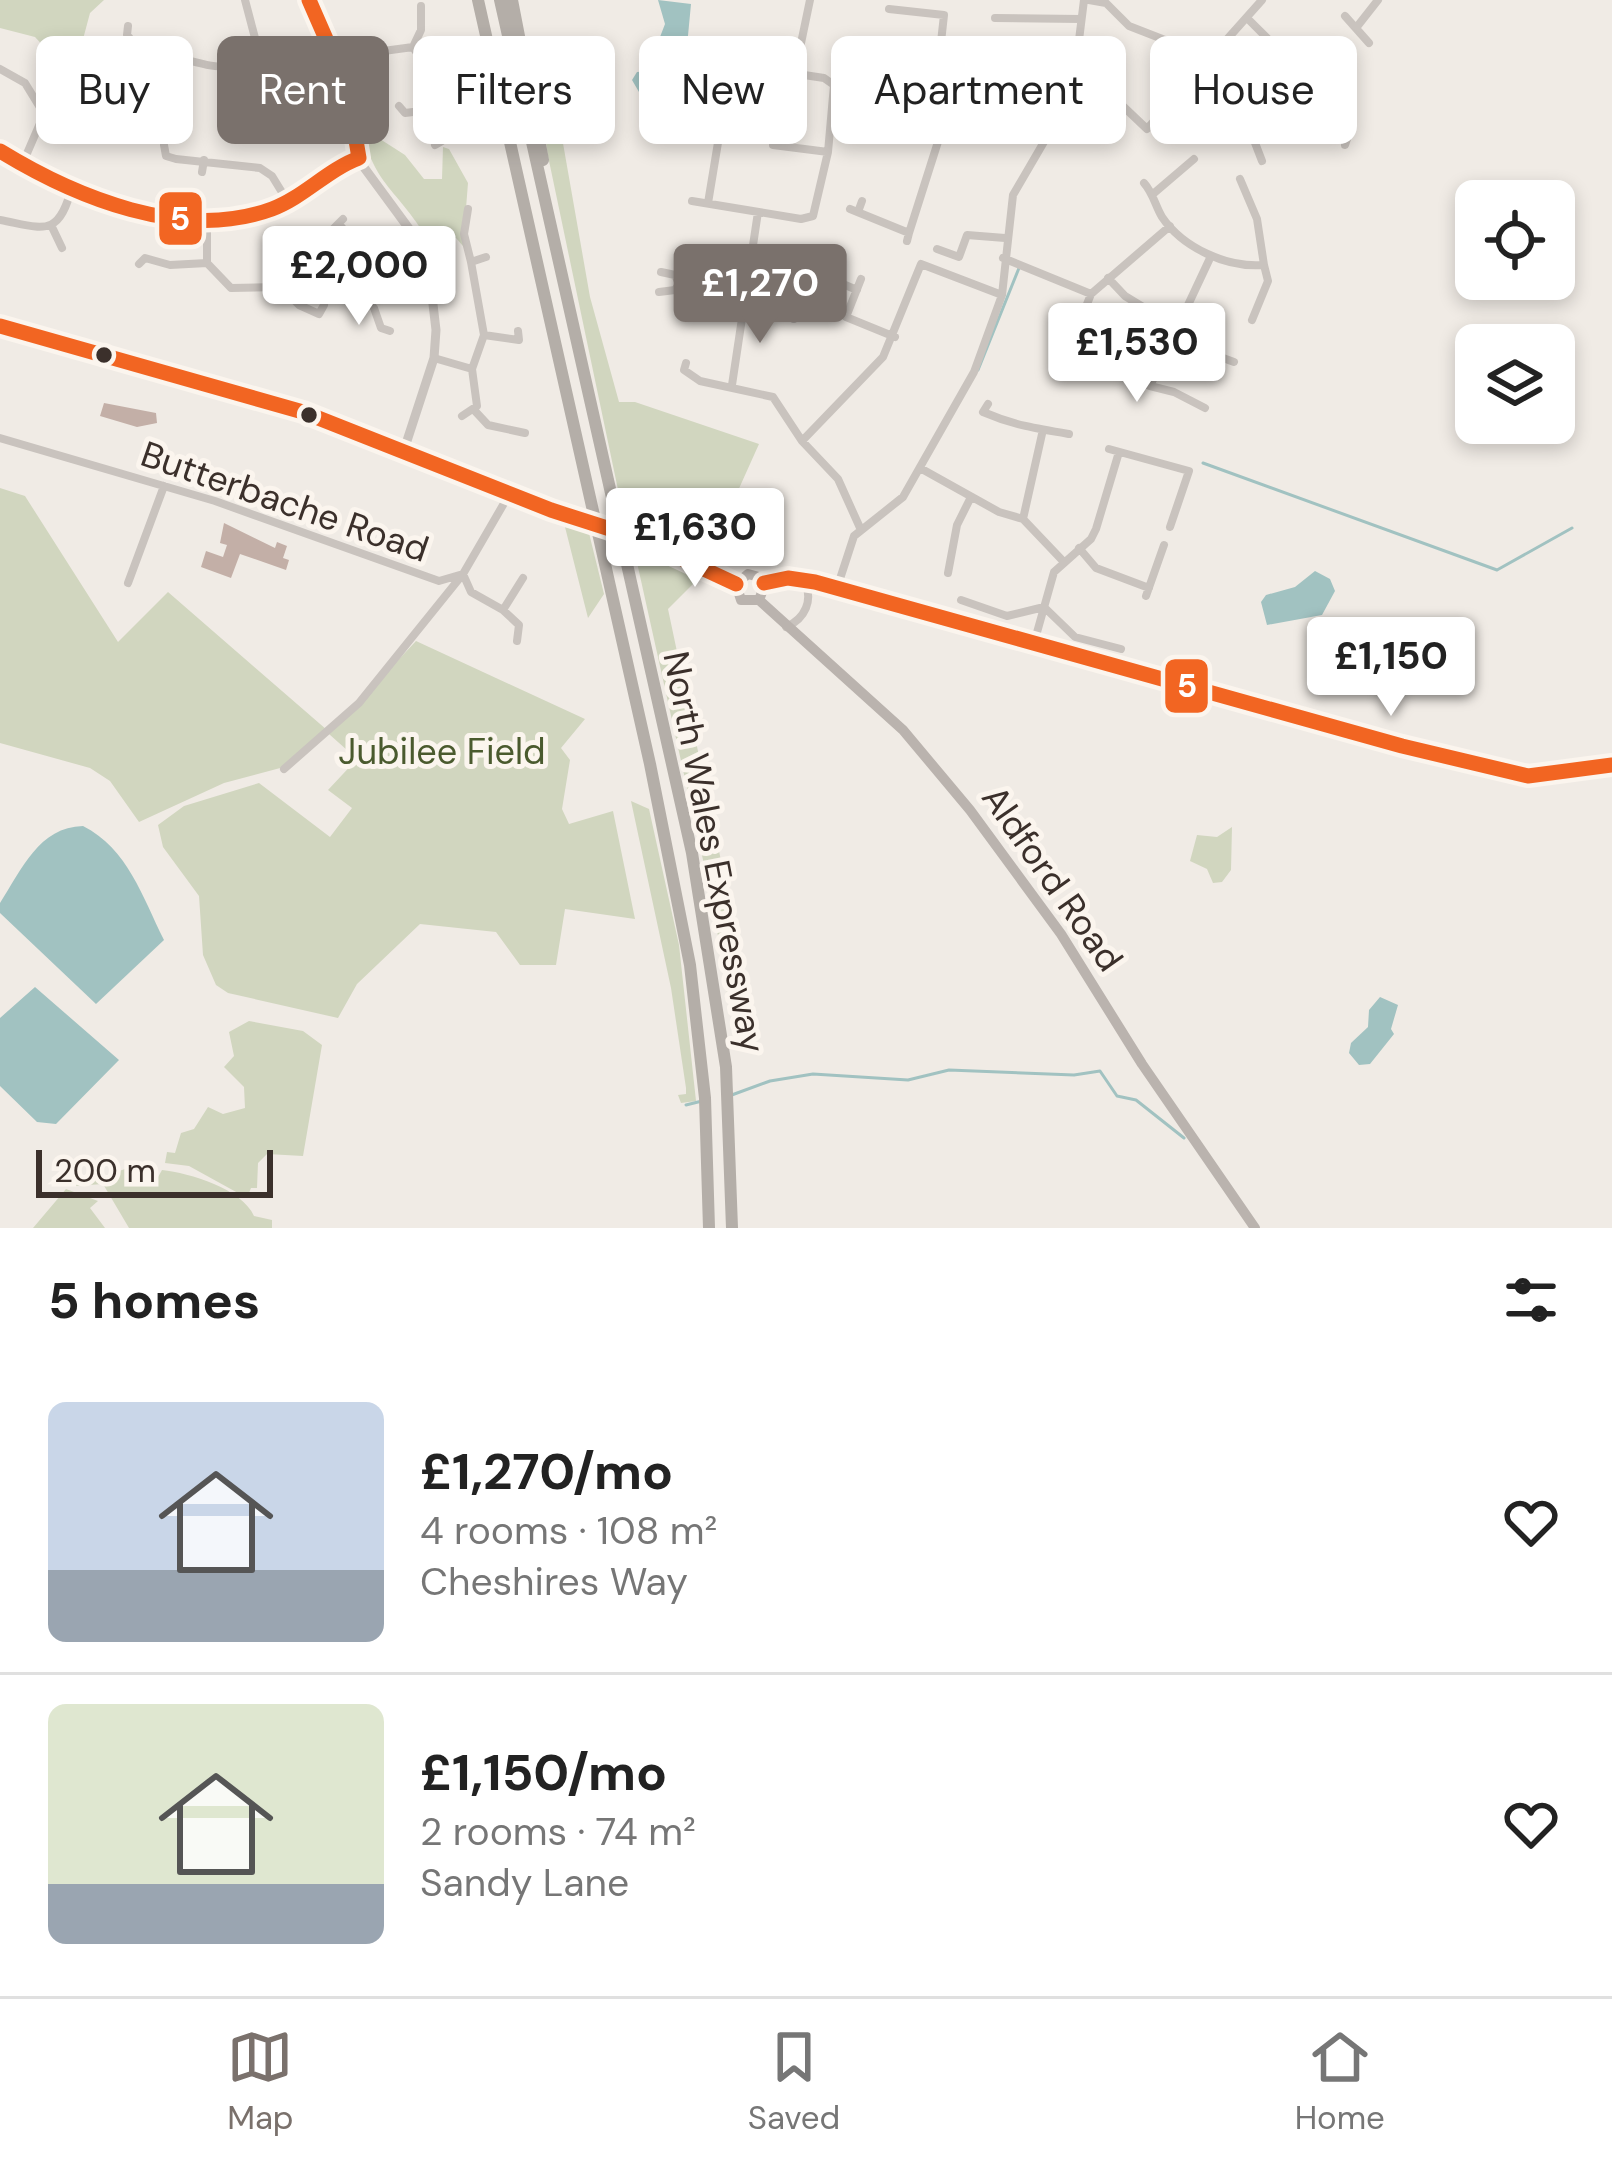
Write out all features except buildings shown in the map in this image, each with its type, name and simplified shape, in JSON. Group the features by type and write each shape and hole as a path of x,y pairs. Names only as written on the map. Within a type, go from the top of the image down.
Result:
{"highway":[{"name":"North Wales Expressway","path":"478,0 691,965 705,1097 709,1228"},
{"name":"North Wales Expressway","path":"500,0 692,853 728,1091 732,1228"},
{"path":"512,0 550,215"}],"main road":[{"path":"0,326 273,402 635,537 736,584 741,599 759,600 764,583 752,574 736,584"},
{"name":"Aldford Road","path":"759,600 903,730 970,810 1061,934 1142,1064 1255,1228"}],"street":[{"path":"245,0 254,36"},
{"path":"308,0 326,36"},
{"path":"802,36 810,0"},
{"path":"1080,36 1086,0 1106,3 1129,26 1155,36"},
{"path":"1232,36 1262,0"},
{"path":"1356,28 1378,0"},
{"path":"889,9 944,15 945,36"},
{"path":"389,52 412,47 417,13"},
{"path":"1345,16 1369,43"},
{"path":"994,17 1082,19"},
{"path":"1248,19 1263,36"},
{"path":"124,32 146,53 217,67"},
{"path":"0,69 25,83 36,101"},
{"path":"692,201 801,219 813,216 827,152 834,85 807,76"},
{"path":"1126,109 1147,129"},
{"path":"402,113 413,112"},
{"path":"1138,139 1150,126"},
{"path":"21,166 36,132"},
{"path":"356,144 377,191 418,244 434,299 434,358 403,453"},
{"path":"709,203 716,144"},
{"path":"862,201 854,211 908,237 937,144"},
{"path":"837,588 854,536 904,497 974,372 1002,295 1013,195 1042,144"},
{"path":"1256,144 1262,161"},
{"path":"773,145 827,152"},
{"path":"0,151 21,166 72,186 153,213 207,222 244,218 288,202 328,172 359,158"},
{"path":"163,155 260,168 272,176 288,202"},
{"path":"202,172 205,160"},
{"path":"1153,194 1187,161"},
{"path":"1240,179 1257,219 1268,281 1252,320"},
{"path":"1144,183 1170,226 1211,256 1264,265"},
{"path":"3,216 40,229 52,226 62,215 72,186"},
{"path":"468,209 464,234 484,335 472,369 477,383 475,411 488,425 516,424 525,433"},
{"path":"732,385 758,212"},
{"path":"207,222 207,263 231,288 281,287 299,305 322,313"},
{"path":"338,225 375,266"},
{"path":"52,226 62,248"},
{"path":"1063,366 1090,294 1170,226"},
{"path":"937,249 959,257 968,235 1005,238"},
{"path":"381,331 374,308 352,287 375,266 418,244"},
{"path":"281,287 283,255"},
{"path":"471,262 486,256"},
{"path":"1150,386 1211,256"},
{"path":"138,258 170,265 207,263"},
{"path":"1003,259 1090,294"},
{"path":"910,261 1002,295"},
{"path":"802,441 855,390 895,337 921,264"},
{"path":"662,272 675,275 679,284"},
{"path":"1108,278 1140,303"},
{"path":"861,279 844,321 895,337"},
{"path":"831,280 857,290"},
{"path":"679,284 795,309"},
{"path":"659,292 675,290 679,284"},
{"path":"484,335 519,339"},
{"path":"1172,339 1234,362"},
{"path":"1067,355 1201,406 1202,394"},
{"path":"434,358 472,369"},
{"path":"682,370 700,381 773,397 802,441 838,479 861,530"},
{"path":"462,416 475,411"},
{"path":"983,412 1042,434 1069,434"},
{"path":"1023,519 1042,434"},
{"name":"Butterbache Road","path":"0,438 164,487 439,581 463,574 510,493"},
{"path":"1034,643 1063,560 1096,529 1114,450 1191,467 1170,526"},
{"path":"920,468 1023,519 1063,560"},
{"path":"128,583 164,487"},
{"path":"948,573 957,525 971,497"},
{"path":"1079,548 1096,568 1148,592 1164,544"},
{"path":"284,769 359,703 463,574 472,592 519,625 518,641"},
{"path":"503,610 524,578"},
{"path":"764,583 788,578 837,588 1402,746 1528,776 1612,765"},
{"path":"786,627 799,621 807,604 803,580"},
{"path":"961,601 1006,616 1044,607"},
{"path":"1044,607 1075,637 1121,650"}],"green space":[{"path":"0,0 104,0 90,13 84,36 36,38 0,28"},
{"path":"366,144 388,144 405,155 424,179 442,179 443,147 449,149 468,183 463,246 456,238 430,243"},
{"path":"546,144 563,144 590,297 619,402 635,402 759,444 728,513 698,501 681,541 625,523"},
{"path":"0,488 25,496 118,642 168,592 327,730 284,767 224,783 139,822 110,781 90,768 0,743"},
{"path":"565,527 589,533 604,594 588,618"},
{"path":"634,549 701,576 668,609 727,889 736,989 727,993 713,905"},
{"name":"Jubilee Field","path":"416,641 585,719 561,748 570,760 562,809 569,824 613,811 635,919 565,909 556,965 520,965 496,932 420,924 357,984 338,1018 228,993 216,985 203,955 199,896 163,847 158,825 184,806 259,783 330,837 352,808 328,790 357,759 329,734"},
{"path":"631,801 649,809 679,945 696,1101 681,1103 678,1095 686,1094 686,1088 671,988"},
{"path":"1232,827 1231,870 1222,882 1213,883 1207,869 1190,861 1197,835 1217,837"},
{"path":"249,1021 303,1031 322,1045 303,1156 267,1154 258,1163 257,1188 251,1188 247,1198 189,1166 165,1163 167,1152 175,1153 181,1133 194,1129 208,1107 223,1114 245,1108 244,1087 224,1067 234,1056 229,1032"},
{"path":"134,1166 158,1169 157,1179 162,1170 214,1184 248,1206 254,1216 272,1220 272,1228 129,1228 103,1184 74,1186"},
{"path":"66,1189 98,1201 90,1208 105,1228 33,1228"}],"water":[{"path":"658,0 691,4 688,36 660,36 665,24"},
{"path":"1315,571 1330,579 1335,591 1322,615 1267,625 1261,602 1266,595 1295,587"},
{"path":"83,826 123,861 164,940 96,1004 0,913 0,903 33,852 55,834"},
{"path":"35,987 119,1060 56,1124 37,1122 0,1086 0,1018"},
{"path":"1380,997 1398,1005 1391,1029 1394,1034 1370,1064 1359,1065 1349,1053 1351,1043 1368,1027 1369,1010"}],"waterway":[{"path":"978,370 1019,268"},
{"path":"1203,463 1497,570 1572,528"},
{"path":"729,1096 770,1081 813,1074 908,1080 949,1070 1074,1075 1100,1071 1117,1096 1136,1100 1184,1138"},
{"path":"686,1105 702,1101"}],"transit line":[{"name":"5","path":"309,0 347,87 359,158"},
{"name":"5","path":"0,151 62,184 131,210 202,220 238,218 272,209 359,158"},
{"name":"5","path":"0,326 303,412 551,510 635,537 736,584"},
{"name":"5","path":"764,583 788,578 815,582 1402,746 1528,776 1612,765"}]}
